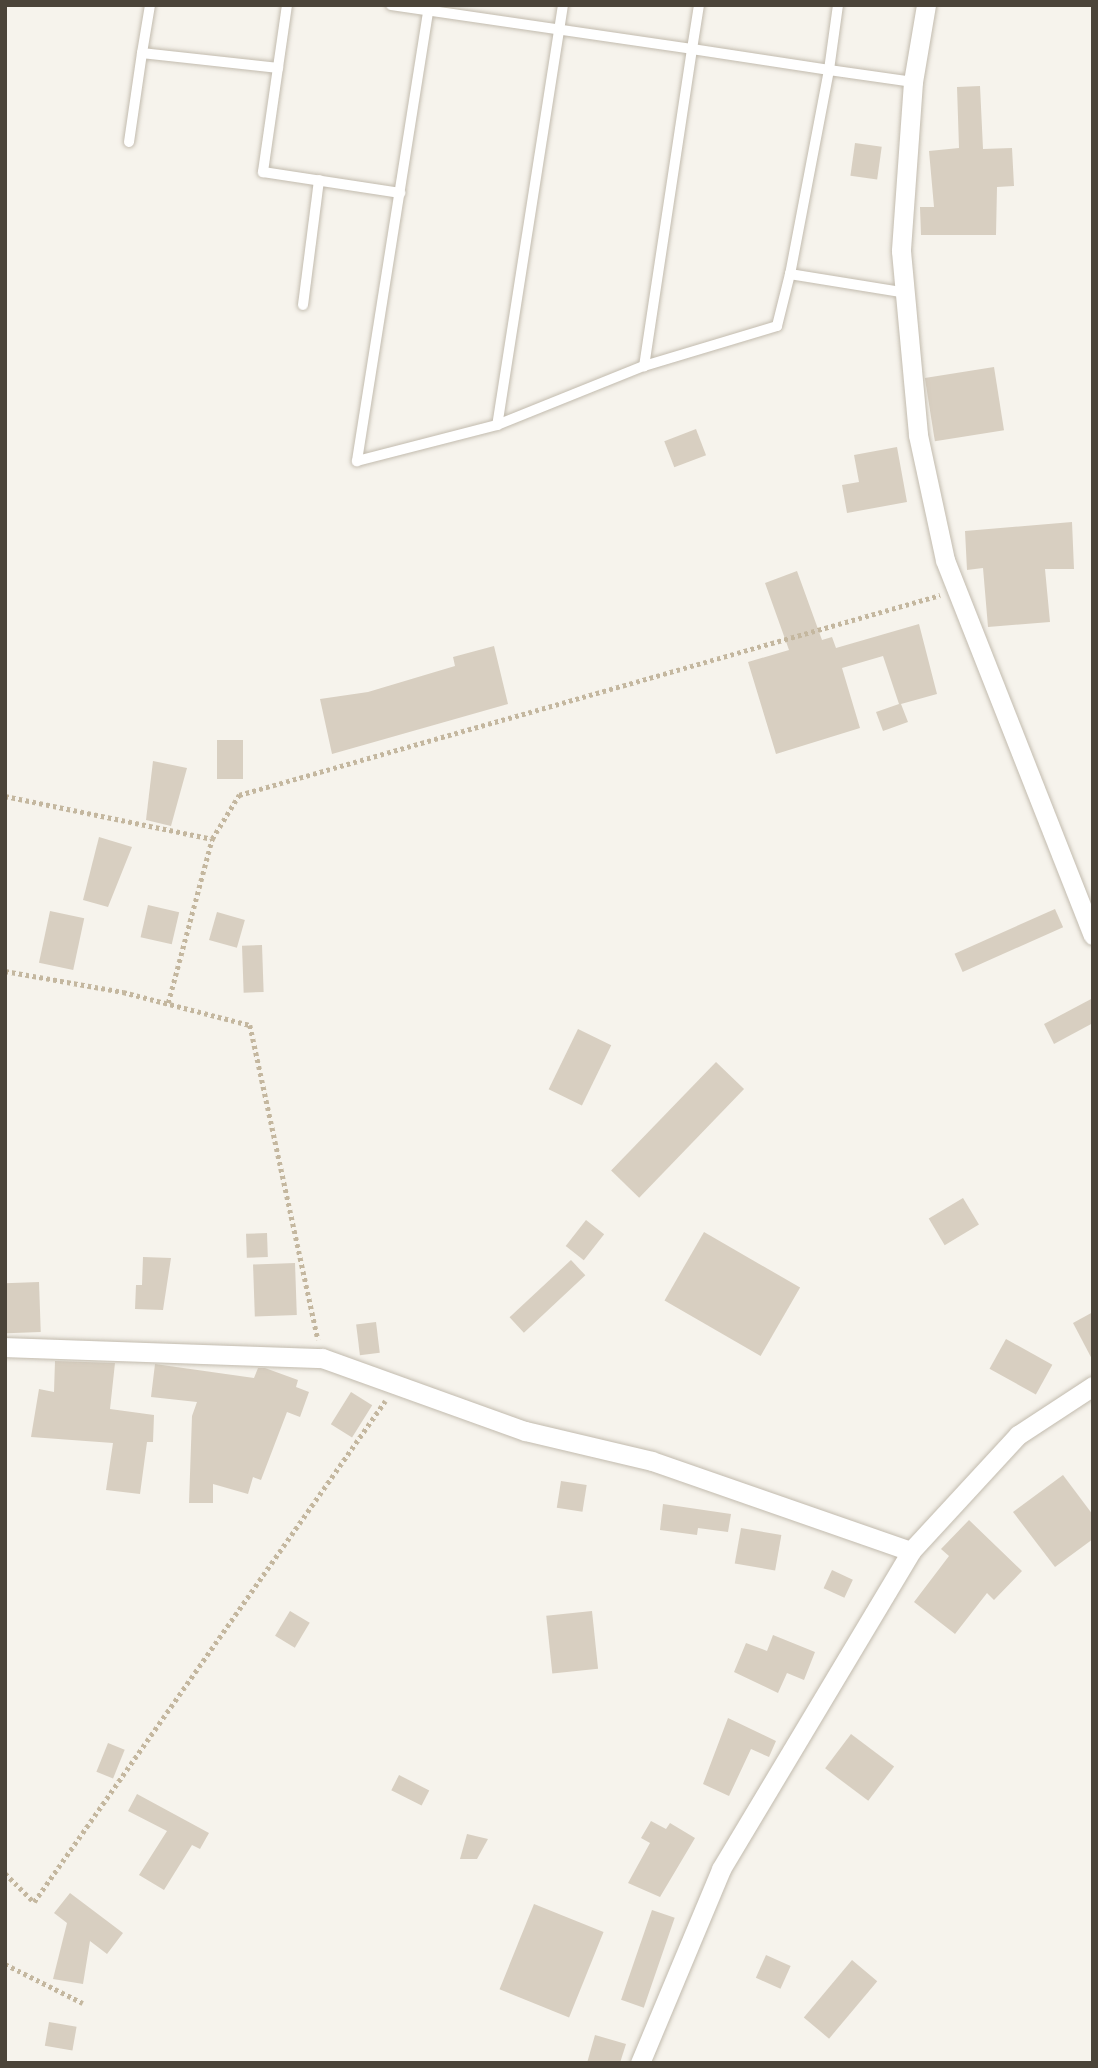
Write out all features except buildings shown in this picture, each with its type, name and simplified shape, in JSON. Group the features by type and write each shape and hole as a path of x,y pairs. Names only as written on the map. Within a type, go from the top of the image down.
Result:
{"street":[{"path":"926,5 913,82 901,292 918,435 945,560 1086,894 1093,935"},
{"path":"5,1347 322,1358 525,1431 652,1461 911,1551"},
{"path":"640,2063 721,1869 911,1551 1018,1435 1093,1386"}],"lane":[{"path":"129,142 150,5"},
{"path":"287,5 263,172 400,193"},
{"path":"391,5 429,8 913,82"},
{"path":"497,425 563,5"},
{"path":"644,366 699,5"},
{"path":"429,8 358,461 497,425 644,366 777,326 790,274 829,70 838,5"},
{"path":"142,53 278,68"},
{"path":"303,305 319,180"},
{"path":"790,274 901,292"}],"path":[{"path":"168,1003 212,839 239,795 958,590"},
{"path":"5,796 212,839"},
{"path":"5,971 168,1003 250,1025 322,1358"},
{"path":"5,1873 34,1902 396,1386"},
{"path":"5,1964 83,2003"}]}
